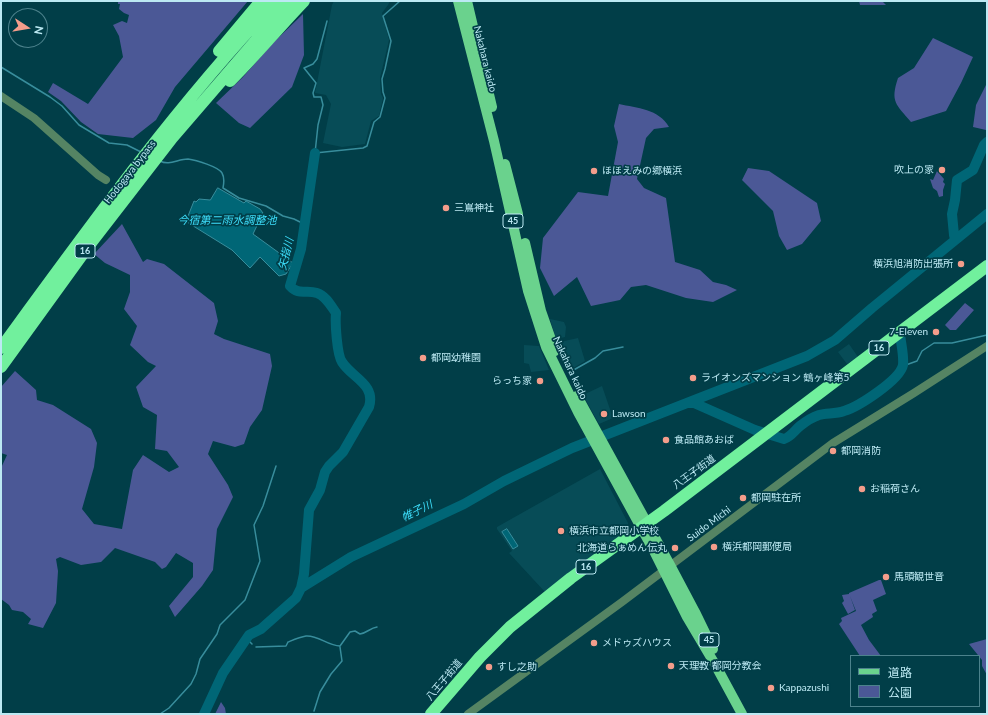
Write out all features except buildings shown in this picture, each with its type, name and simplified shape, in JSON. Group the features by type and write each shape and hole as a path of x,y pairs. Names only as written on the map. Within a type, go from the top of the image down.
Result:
{"highway":[{"path":"145,154 192,86 261,1"},
{"name":"Hodogaya bypass","path":"1,348 93,222 145,154 219,64 276,1"},
{"name":"Hodogaya bypass","path":"1,367 95,238 172,138 290,1"},
{"path":"172,138 238,73 304,1"},
{"name":"八王子街道","path":"431,714 480,657 510,627 571,578 758,440 987,266"}],"main road":[{"name":"Nakahara kaido","path":"458,1 511,215 528,291 546,347 667,567 696,612 711,645 749,714"},
{"name":"Nakahara kaido","path":"467,1 498,137 541,311 552,343 593,433"},
{"name":"Nakahara kaido","path":"667,567 687,617 710,654 742,714"}],"street":[{"path":"1,96 34,118 98,175 106,180"},
{"name":"Suido Michi","path":"468,714 833,443 987,346"}],"shaded area":[{"path":"334,1 390,1 382,13 389,40 380,78 381,94 383,98 379,116 371,121 365,144 342,147 323,143 331,104 326,95 315,93"},
{"path":"550,319 564,322 566,327 565,337 556,339"},
{"path":"578,338 585,361 570,370 558,344 560,342"},
{"path":"849,344 858,357 847,364 838,352"},
{"path":"524,345 539,346 549,370 531,372 529,364 524,363"},
{"path":"602,386 613,418 599,424 583,395"},
{"name":"横浜市立都岡小学校","path":"600,469 628,523 628,526 623,530 625,533 545,592 509,553 512,551 497,527"}],"green space":[{"path":"118,1 248,1 175,87 156,120 133,138 98,134 81,122 61,101 48,92 53,83 88,104 123,57 119,36 113,25 122,21 127,23 129,15 119,9 120,4 118,4"},
{"path":"859,1 882,1 886,5 860,5"},
{"path":"303,14 304,55 292,87 250,128 239,123 216,103"},
{"path":"933,38 973,57 946,111 911,122 896,102 895,92 898,78 914,68"},
{"path":"987,83 986,130 973,127 976,105"},
{"path":"619,104 640,108 654,113 660,116 669,127 654,129 646,138 637,179 644,188 666,198 675,262 700,270 713,282 726,285 737,290 713,302 686,298 646,285 631,287 620,300 591,306 577,277 554,296 540,268 543,238 578,192 608,196 618,142 614,126"},
{"path":"748,168 769,171 817,203 821,221 802,244 787,250 779,236 773,211 742,180"},
{"path":"937,171 944,179 943,182 945,184 943,196 939,197 937,191 933,188 930,179 933,180"},
{"path":"122,224 143,262 147,259 164,264 214,303 218,321 214,334 224,339 270,354 272,366 262,410 250,427 244,444 235,447 213,441 208,454 228,485 233,497 217,529 213,570 202,586 175,617 169,606 193,577 193,563 176,553 166,567 162,569 155,562 115,548 101,562 81,565 60,557 56,559 58,571 56,603 43,628 28,624 31,619 23,612 12,610 9,605 1,599 1,468 7,455 1,453 1,387 15,371 36,390 37,400 53,405 91,429 97,443 94,467 82,509 94,524 122,529 133,470 143,455 169,472 179,467 167,451 155,449 157,415 143,407 136,387 156,366 148,362 130,345 137,326 124,309 130,292 130,275 105,263 94,254"},
{"path":"965,303 974,310 956,330 950,330 945,325"},
{"path":"881,580 886,594 873,600 877,611 872,614 873,617 861,625 869,640 880,655 859,655 839,624 842,621 841,618 856,611 850,596 855,610 848,614 842,603 844,601 842,595"},
{"path":"987,639 987,675 982,666 980,655 978,655 969,644"},
{"path":"221,702 225,708 226,714 215,714"}],"water":[{"name":"今宿第二雨水調整池","path":"218,188 244,203 246,201 260,209 263,213 253,234 293,263 286,274 279,276 260,257 250,268 232,250 186,221 194,201 196,202 199,199 210,200"},
{"path":"507,529 518,546 513,549 502,532"}],"waterway":[{"name":"矢指川","path":"327,21 317,59 313,64 304,68 316,83 313,93 314,97 321,97 323,105 318,125 315,153 363,148 367,146 374,122 380,117 385,98 382,79 391,41 383,16 400,1"},
{"path":"1,67 50,97 62,106 79,125 109,143 127,145 141,152"},
{"name":"帷子川","path":"955,239 952,214 957,180 973,170 984,145 987,142"},
{"name":"矢指川","path":"204,714 223,673 249,635 261,629 296,598 301,588 304,574 309,510 320,490 325,472 343,452 369,407 370,399 366,387 346,368 340,358 337,339 336,313 320,294 296,291 290,286 301,249 315,153"},
{"path":"160,161 170,163 188,159 212,166 222,173 224,180 223,188 239,198 266,206 283,216 304,224"},
{"name":"帷子川","path":"301,588 351,557 464,504 504,481 572,448 807,356 835,340 987,214"},
{"path":"687,403 694,403 755,430 784,439 789,437 800,426 812,418 819,415 844,411 868,399 887,385 900,371 903,365 900,334"},
{"path":"903,366 917,361 922,351 934,343 952,343 987,335"},
{"path":"570,372 595,358 603,351 623,347"},
{"path":"160,714 169,708 191,684 196,674 200,659 217,634 220,625 245,600 260,561 254,525 263,506 276,466"},
{"path":"256,647 286,646 288,642 306,636 315,637 336,646 340,646 350,632 355,631 360,634 377,627"},
{"name":"帷子川","path":"246,638 252,644"},
{"path":"314,711 320,692 331,674 342,661 340,647"}],"place":[{"name":"吹上の家","path":"942,170"},
{"name":"ほほえみの郷横浜","path":"594,171"},
{"name":"三嶌神社","path":"446,208"},
{"name":"横浜旭消防出張所","path":"961,264"},
{"name":"7-Eleven","path":"936,332"},
{"name":"都岡幼稚園","path":"423,358"},
{"name":"ライオンズマンション 鶴ヶ峰第5","path":"693,378"},
{"name":"らっち家","path":"540,381"},
{"name":"Lawson","path":"604,414"},
{"name":"食品館あおば","path":"666,440"},
{"name":"都岡消防","path":"833,451"},
{"name":"お稲荷さん","path":"862,489"},
{"name":"都岡駐在所","path":"743,498"},
{"name":"横浜市立都岡小学校","path":"561,531"},
{"name":"横浜都岡郵便局","path":"714,547"},
{"name":"北海道らぁめん伝丸","path":"675,548"},
{"name":"馬頭観世音","path":"886,577"},
{"name":"メドゥズハウス","path":"594,643"},
{"name":"天理教 都岡分教会","path":"671,666"},
{"name":"すし之助","path":"489,667"},
{"name":"Kappazushi","path":"771,688"}]}
